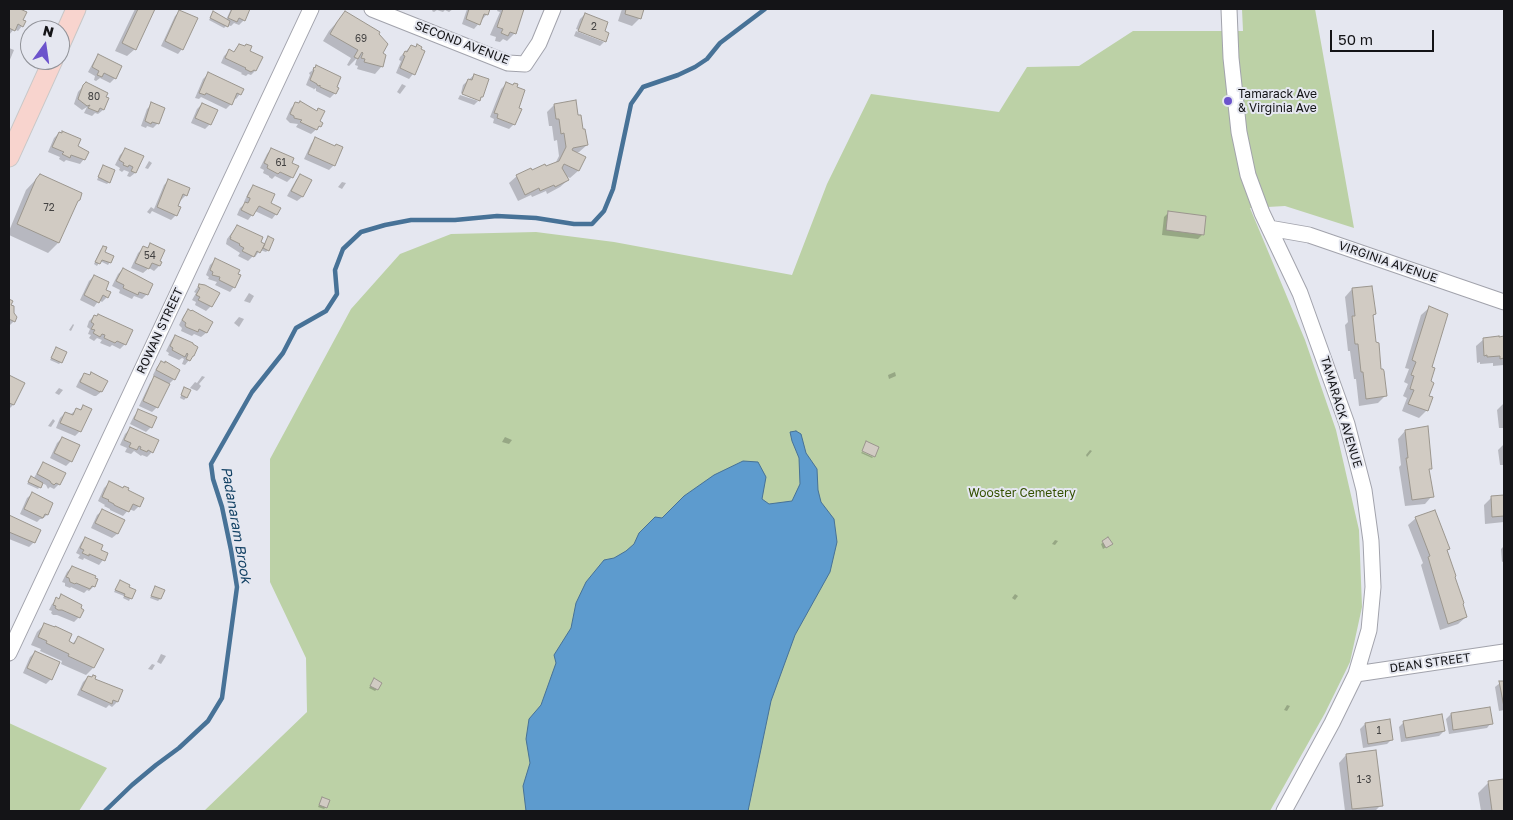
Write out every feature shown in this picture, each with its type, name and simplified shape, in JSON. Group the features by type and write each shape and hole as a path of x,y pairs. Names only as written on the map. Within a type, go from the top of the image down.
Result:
{"main road":[{"path":"70,22 76,9"},
{"path":"9,157 48,70"}],"street":[{"name":"ROWAN STREET","path":"9,653 311,9"},
{"name":"SECOND AVENUE","path":"372,9 508,62 525,64 539,43 553,9"},
{"name":"TAMARACK AVENUE","path":"1229,9 1231,58 1239,132 1248,175 1269,228 1300,294 1347,424 1364,490 1371,541 1374,587 1369,630 1356,674 1284,811"},
{"name":"VIRGINIA AVENUE","path":"1269,228 1309,235 1504,302"},
{"name":"DEAN STREET","path":"1356,674 1504,652"}],"green space":[{"name":"Wooster Cemetery","path":"1242,9 1315,9 1354,228 1285,206 1250,208 1305,340 1336,430 1359,530 1362,607 1350,662 1325,713 1270,811 204,811 307,712 306,658 270,582 270,459 351,309 400,254 451,234 536,232 614,242 792,275 827,184 871,94 999,112 1027,67 1079,66 1133,31 1243,31"},
{"path":"9,723 107,768 79,811 9,811"}],"water":[{"path":"796,431 801,434 806,453 817,469 818,490 821,502 834,519 837,542 830,572 795,635 771,701 748,811 526,811 523,786 530,763 526,739 529,719 541,705 556,663 554,655 571,628 576,603 586,582 604,560 614,558 634,544 639,533 655,517 662,518 684,496 714,475 743,461 758,462 766,477 762,499 769,504 792,501 800,484 799,458 790,432"}],"building":[{"path":"9,9 20,9 27,12 23,20 20,20 20,25 18,24 15,31 9,28"},
{"path":"138,9 155,9 136,50 122,43"},
{"path":"232,9 250,9 245,21 239,18 237,22 228,18"},
{"path":"469,9 490,9 488,15 484,14 480,25 466,19"},
{"path":"503,9 524,9 516,34 510,32 508,36 501,33 503,29 497,27"},
{"path":"626,9 644,9 641,19 625,14"},
{"path":"179,10 198,18 183,50 165,41"},
{"path":"213,11 230,21 228,27 210,18"},
{"path":"345,11 380,32 379,34 388,44 383,53 386,55 383,67 364,62 365,59 361,58 362,52 358,59 354,57 358,50 330,34"},
{"path":"585,13 608,22 605,31 609,33 606,42 578,31"},
{"path":"239,44 252,46 250,51 263,57 256,71 251,72 225,58 229,49 234,52"},
{"path":"417,44 425,51 415,75 400,68 405,51 407,52 411,45 416,47"},
{"path":"98,54 122,66 116,79 104,73 102,77 97,75 99,71 92,67"},
{"path":"316,65 341,77 336,94 310,80"},
{"path":"208,72 244,89 241,95 237,93 232,105 206,93 205,95 199,93"},
{"path":"474,74 489,79 480,101 462,94 468,79 472,80"},
{"path":"86,82 108,93 106,97 109,98 104,110 100,108 98,112 88,108 90,105 87,106 78,99"},
{"path":"506,82 513,85 514,83 518,84 517,87 525,90 519,108 522,109 515,125 497,118 498,114 494,113"},
{"path":"576,100 578,115 581,115 588,145 573,148 572,150 586,157 579,171 564,164 562,168 569,180 555,187 554,185 540,191 539,188 525,195 516,175 531,168 532,170 545,164 546,166 559,161 566,147 564,133 561,134 559,119 556,119 554,104"},
{"path":"300,101 317,111 318,108 325,111 320,121 323,123 317,130 300,122 302,120 294,118 290,114 295,102 299,103"},
{"path":"151,102 165,108 159,124 152,122 151,124 145,121"},
{"path":"202,103 218,110 211,125 195,118"},
{"path":"62,131 81,139 78,146 89,152 85,160 71,155 70,158 62,154 64,152 52,147 59,132 62,133"},
{"path":"315,137 335,146 336,144 343,147 335,166 308,154"},
{"path":"125,148 144,156 136,173 131,171 133,167 123,165 124,163 119,160"},
{"path":"271,148 294,158 292,163 299,166 293,178 280,172 278,174 267,168 268,165 264,163"},
{"path":"103,165 115,170 110,183 98,177"},
{"path":"40,174 82,193 59,243 17,224 36,179"},
{"path":"300,174 312,180 303,197 291,191"},
{"path":"168,179 190,188 187,196 183,194 178,206 181,207 177,216 157,207"},
{"path":"253,185 275,194 271,203 281,208 277,215 259,206 253,216 241,210 245,202 248,203 250,199 247,197"},
{"path":"1168,211 1206,216 1204,235 1166,230"},
{"path":"237,225 263,237 261,242 265,244 260,253 257,251 254,257 242,251 244,248 240,244 230,239"},
{"path":"268,236 274,239 269,251 263,248"},
{"path":"150,243 165,250 160,266 152,263 149,269 135,263 143,246 148,248"},
{"path":"103,246 107,247 105,252 114,256 111,263 102,260 100,264 95,262"},
{"path":"215,258 240,270 238,274 241,275 235,288 219,280 220,277 212,275 213,272 210,270"},
{"path":"123,268 153,284 148,295 139,292 138,295 123,288 124,285 116,281"},
{"path":"94,275 109,282 106,290 111,292 108,298 103,295 99,303 84,295"},
{"path":"199,284 220,293 212,307 198,300 200,297 196,295 200,288 198,287"},
{"path":"1372,286 1376,314 1373,315 1376,342 1379,343 1381,369 1384,371 1387,396 1366,399 1358,344 1355,344 1352,288"},
{"path":"9,299 13,301 11,305 14,306 14,313 17,317 15,322 9,319"},
{"path":"1429,306 1448,314 1432,367 1435,368 1431,381 1434,383 1429,396 1433,397 1428,411 1408,404 1414,390 1410,389 1414,376 1411,375 1416,362 1412,360"},
{"path":"188,309 213,322 207,333 199,329 198,332 186,327 186,323 182,320"},
{"path":"98,314 133,330 126,345 104,338 105,335 102,334 100,337 93,333 95,330 91,329 94,324 91,322 94,315 97,316"},
{"path":"175,335 198,347 190,361 186,359 187,353 185,357 172,350 173,348 170,346"},
{"path":"1504,336 1504,358 1500,359 1500,356 1484,356 1483,338"},
{"path":"56,347 67,352 62,363 51,358"},
{"path":"161,361 165,363 165,361 180,370 175,380 156,370"},
{"path":"91,372 108,381 102,392 80,382 84,373 90,375"},
{"path":"9,375 25,383 14,405 9,403"},
{"path":"154,376 170,384 158,408 143,401"},
{"path":"184,387 191,390 187,398 181,395"},
{"path":"83,405 92,409 81,432 60,423 65,412 73,415 76,408 81,410"},
{"path":"138,409 157,417 152,428 134,419"},
{"path":"1428,426 1432,469 1429,469 1434,497 1412,500 1406,458 1408,458 1405,430"},
{"path":"130,427 159,440 153,453 140,449 141,447 139,446 137,450 129,447 131,443 124,440"},
{"path":"62,437 80,445 72,462 54,453"},
{"path":"866,441 879,447 875,457 862,451"},
{"path":"43,462 66,473 60,485 56,483 54,485 37,474"},
{"path":"31,476 43,483 41,488 28,482"},
{"path":"109,481 123,488 124,486 129,488 128,490 144,498 140,507 133,504 129,512 102,497"},
{"path":"32,492 53,503 48,515 45,514 43,518 24,509"},
{"path":"1504,495 1504,516 1492,517 1491,496"},
{"path":"102,509 125,520 118,534 95,523"},
{"path":"1435,510 1450,549 1447,550 1467,617 1448,624 1428,557 1430,556 1415,517"},
{"path":"9,515 41,530 35,543 9,532"},
{"path":"85,537 103,545 101,550 108,553 105,561 82,553 84,550 80,548"},
{"path":"1108,537 1113,544 1106,548 1102,541"},
{"path":"72,566 96,576 95,578 98,579 95,587 92,586 90,589 70,582 69,578 66,577"},
{"path":"120,580 136,590 132,599 115,590"},
{"path":"155,586 165,590 161,599 151,596"},
{"path":"61,594 82,605 81,608 84,610 80,618 55,608 56,606 53,605 56,597 59,599"},
{"path":"44,623 72,634 69,641 74,644 78,636 104,649 94,668 68,656 69,654 38,637"},
{"path":"35,651 60,662 52,680 27,668"},
{"path":"93,675 96,676 95,679 123,690 118,702 113,700 112,704 81,690 88,676 92,677"},
{"path":"374,678 382,683 378,690 370,686"},
{"path":"1499,681 1504,681 1504,707"},
{"path":"1490,707 1493,724 1453,730 1451,713"},
{"path":"1442,714 1445,731 1406,738 1403,721"},
{"path":"1390,719 1393,740 1368,744 1365,723"},
{"path":"1376,750 1383,806 1352,809 1346,754"},
{"path":"1504,779 1504,811 1492,811 1488,781"},
{"path":"322,797 330,800 327,808 319,805"}],"waterway":[{"name":"Padanaram Brook","path":"105,811 132,785 179,748 208,721 222,698 237,587 222,507 213,479 211,464 252,392 283,353 296,328 326,311 337,294 335,270 343,249 361,232 411,220 455,220 497,216 536,218 574,224 592,224 604,211 613,189 631,104 643,87 695,67 707,59 720,43 765,9"}],"place":[{"name":"Tamarack Ave & Virginia Ave","path":"1228,101"}]}
